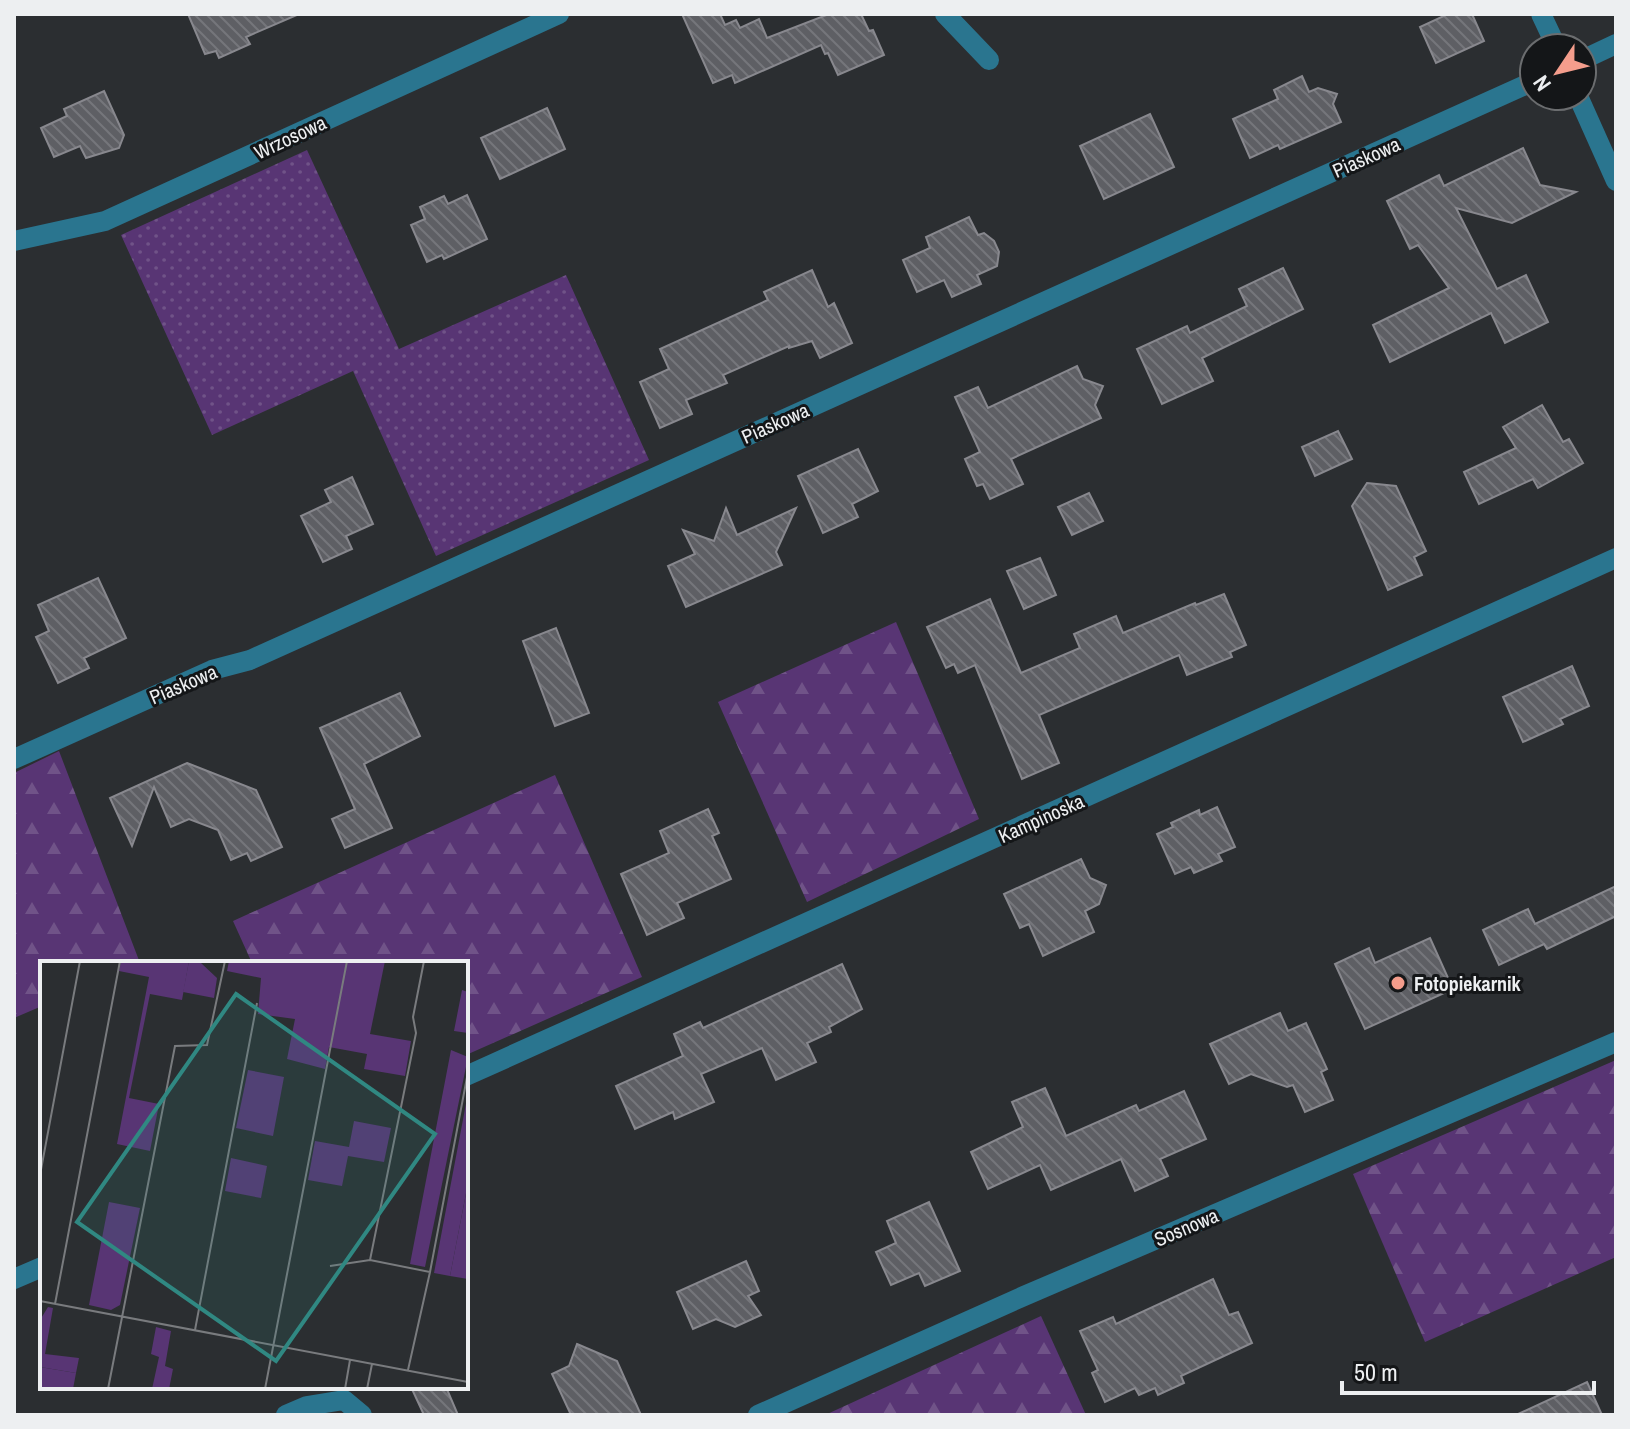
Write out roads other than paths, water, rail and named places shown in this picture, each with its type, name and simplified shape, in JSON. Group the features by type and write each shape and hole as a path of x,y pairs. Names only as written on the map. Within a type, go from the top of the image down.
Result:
{"street":[{"name":"Wrzosowa","path":"14,241 105,221 559,14"},
{"path":"945,14 989,60"},
{"name":"Piaskowa","path":"14,759 212,670 250,660 1518,88"},
{"path":"1585,112 1616,181"},
{"name":"Kampinoska","path":"468,1075 1616,558"},
{"name":"Sosnowa","path":"758,1415 1024,1296 1616,1042"},
{"path":"14,1279 40,1268"},
{"path":"286,1415 307,1406 344,1400 362,1415"}],"place":[{"name":"Fotopiekarnik","path":"1398,983"}]}
